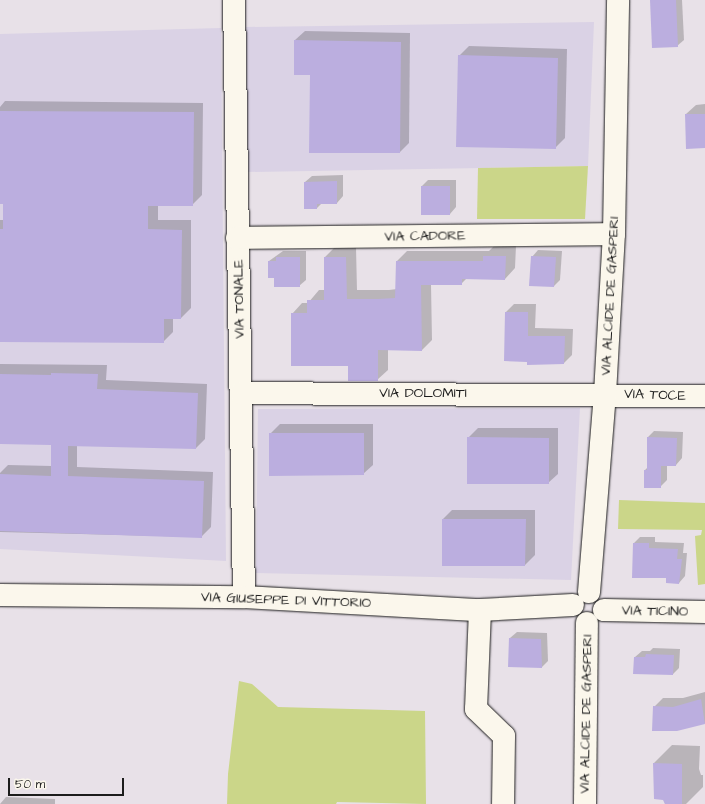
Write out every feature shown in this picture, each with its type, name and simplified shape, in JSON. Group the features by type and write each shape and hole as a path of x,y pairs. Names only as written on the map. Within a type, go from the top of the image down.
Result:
{"street":[{"name":"VIA TONALE","path":"234,0 244,597"},
{"name":"VIA ALCIDE DE GASPERI","path":"589,592 605,394 614,234 618,0"},
{"name":"VIA CADORE","path":"237,238 614,234"},
{"name":"VIA DOLOMITI","path":"241,393 605,394"},
{"name":"VIA TOCE","path":"605,394 705,396"},
{"path":"589,592 599,596 604,610 600,618 588,623 574,615 573,605 576,597 589,592"},
{"name":"VIA GIUSEPPE DI VITTORIO","path":"0,595 244,597 480,610 573,605"},
{"path":"480,610 476,709 504,736 503,804"},
{"name":"VIA TICINO","path":"604,610 705,612"},
{"name":"VIA ALCIDE DE GASPERI","path":"585,804 588,623"}],"shaded area":[{"path":"594,22 588,166 248,172 246,27"},
{"path":"221,28 226,561 0,549 0,34"},
{"path":"580,408 571,580 256,573 258,409"}],"green space":[{"path":"588,166 585,219 477,219 478,168"},
{"path":"619,500 705,503 705,584 698,585 695,536 701,535 702,530 618,529"},
{"path":"239,681 252,684 278,707 425,711 426,804 337,802 336,804 227,804 228,774"}],"building":[{"path":"650,0 676,0 678,47 652,48"},
{"path":"294,40 401,42 400,153 309,153 310,75 294,75"},
{"path":"458,55 558,58 556,149 456,147"},
{"path":"0,111 194,112 193,206 148,206 148,229 182,230 181,319 164,319 164,343 0,342 0,229 3,229 3,204 0,204"},
{"path":"685,114 705,114 705,148 686,149"},
{"path":"337,181 337,204 317,204 317,209 304,209 304,182"},
{"path":"421,186 450,186 450,215 421,215"},
{"path":"483,256 506,256 505,280 462,279 462,285 421,285 422,351 378,350 378,381 348,381 348,366 291,366 291,313 307,313 307,300 324,300 324,257 346,257 347,299 378,299 395,298 396,261 483,261"},
{"path":"531,256 556,257 554,287 529,286"},
{"path":"276,257 300,257 300,287 274,287 274,278 268,278 268,261 276,261"},
{"path":"505,312 528,312 528,336 565,336 564,364 527,365 527,362 504,361"},
{"path":"51,373 98,374 97,389 198,393 196,449 68,446 68,476 204,481 202,538 0,531 0,474 51,476 51,445 0,444 0,374 51,375"},
{"path":"269,433 364,433 364,475 269,476"},
{"path":"467,437 549,438 549,484 467,484"},
{"path":"647,437 677,438 676,466 661,466 661,488 644,488 644,470 647,470"},
{"path":"442,519 526,519 525,566 442,566"},
{"path":"633,543 649,543 649,548 678,549 677,559 682,559 679,584 666,583 666,578 632,578"},
{"path":"509,638 541,639 542,668 508,667"},
{"path":"646,654 674,655 673,675 633,674 634,657 645,657"},
{"path":"701,699 705,724 677,731 652,731 653,706 673,707"},
{"path":"653,763 682,764 682,804 665,804 663,800 654,799"}]}
